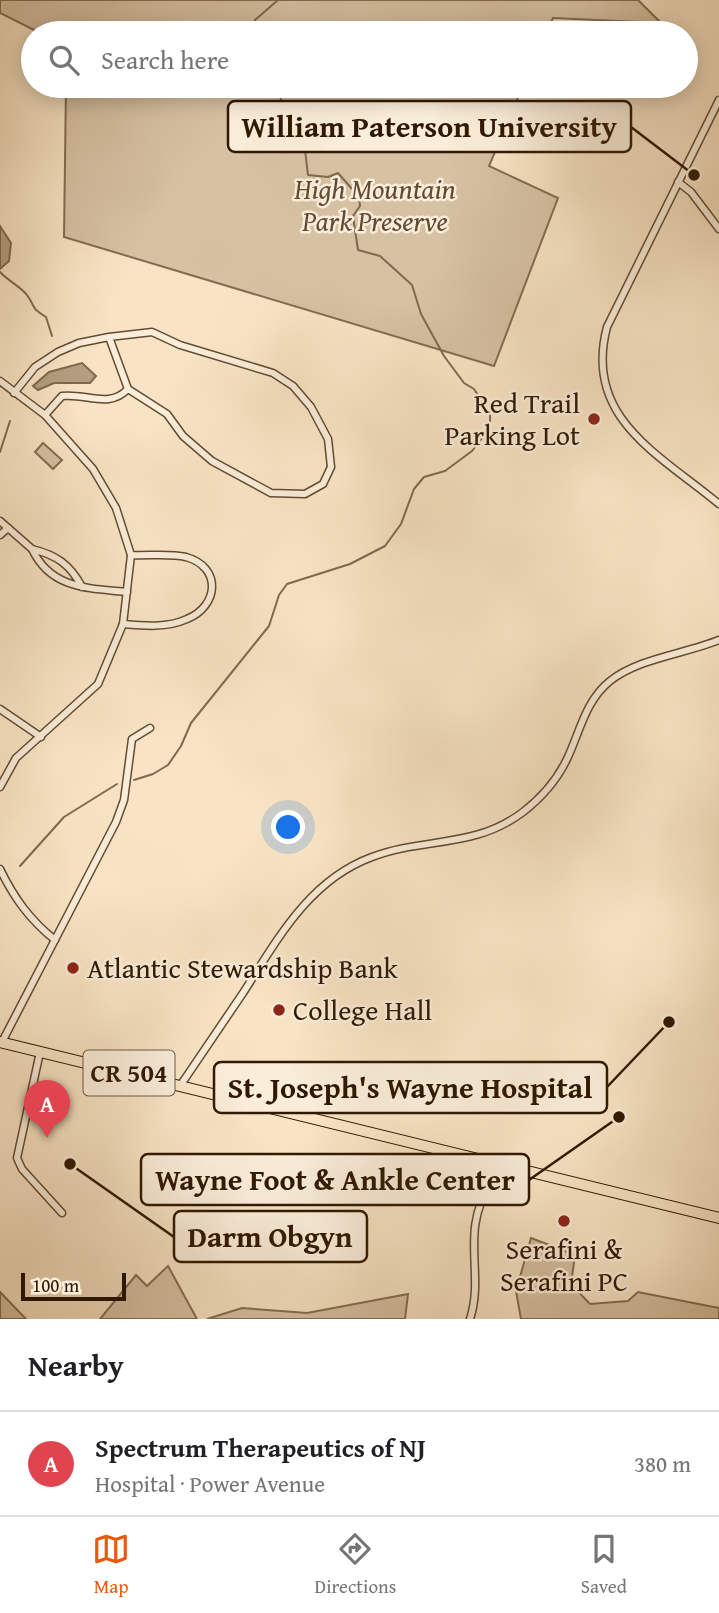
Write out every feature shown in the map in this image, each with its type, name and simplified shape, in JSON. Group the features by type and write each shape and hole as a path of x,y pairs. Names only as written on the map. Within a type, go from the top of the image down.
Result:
{"main road":[{"name":"CR 504","path":"1,1042 719,1219"}],"street":[{"path":"719,100 607,327 601,367 604,388 624,425 719,504"},
{"path":"678,182 691,192 719,229"},
{"path":"14,393 35,367 58,352 79,343 109,337 152,331 180,345 273,373 293,386 311,407 328,439 331,467 323,484 305,494 271,493 212,461 183,436 167,414 128,389 109,337"},
{"path":"0,381 45,415 93,469 116,508 131,555 123,624 98,684 16,758 0,787"},
{"path":"45,415 62,396 77,394 103,401 119,399 128,389"},
{"path":"0,521 32,549 49,574 58,581 82,587 127,592"},
{"path":"0,535 8,528"},
{"path":"32,549 60,559 73,572 82,587"},
{"path":"123,624 152,627 189,619 204,606 212,592 212,577 203,565 185,557 131,555"},
{"path":"180,1086 289,922 326,883 370,857 398,849 463,840 508,822 531,806 558,775 586,710 601,689 629,670 716,641 719,651"},
{"path":"0,709 41,737"},
{"path":"1,1042 104,849 120,811 132,739 150,728"},
{"path":"0,869 13,897 55,940"},
{"path":"40,1052 16,1158 22,1169 62,1213"},
{"path":"452,1153 477,1180 482,1197"},
{"path":"470,1319 476,1301 472,1244 482,1197 491,1183 534,1174"}],"green space":[{"path":"0,0 638,0 659,21 553,18 552,21 21,21 21,24 0,13"},
{"name":"High Mountain Park Preserve","path":"66,98 518,98 489,166 558,198 494,366 64,237"},
{"path":"43,443 62,460 53,469 35,452"},
{"path":"531,1238 575,1255 571,1284 590,1304 628,1301 638,1292 719,1308 719,1319 521,1319 516,1291"},
{"path":"168,1266 197,1319 100,1319 136,1275 147,1286"},
{"path":"0,1292 26,1319 0,1319"},
{"path":"408,1294 405,1319 207,1319 242,1308 307,1313"}],"shaded area":[{"path":"0,226 11,243 9,261 0,269"},
{"path":"82,363 96,376 90,383 54,383 38,390 33,386 49,372"}],"waterway":[{"path":"255,21 278,0"},
{"path":"134,780 153,774 168,765 181,746 191,723 269,626 279,595 287,584 350,564 385,546 401,524 414,489 424,477 445,471 472,451 490,428 490,413 474,389 464,383 444,356 421,314 412,285 380,256 358,250 353,216 360,206 359,197 338,173 328,177 308,175 305,150 298,130 286,116 281,98"},
{"path":"0,272 24,292 35,309 46,317 52,336"},
{"path":"0,452 10,421"},
{"path":"20,866 64,817 117,784"},
{"path":"638,1319 645,1319"}],"place":[{"name":"William Paterson University","path":"694,175"},
{"name":"Red Trail Parking Lot","path":"594,419"},
{"name":"Atlantic Stewardship Bank","path":"73,968"},
{"name":"College Hall","path":"279,1010"},
{"name":"St. Joseph's Wayne Hospital","path":"669,1022"},
{"name":"Wayne Foot & Ankle Center","path":"619,1117"},
{"name":"Spectrum Therapeutics of NJ","path":"47,1138"},
{"name":"Darm Obgyn","path":"70,1164"},
{"name":"Serafini & Serafini PC","path":"564,1221"}]}
